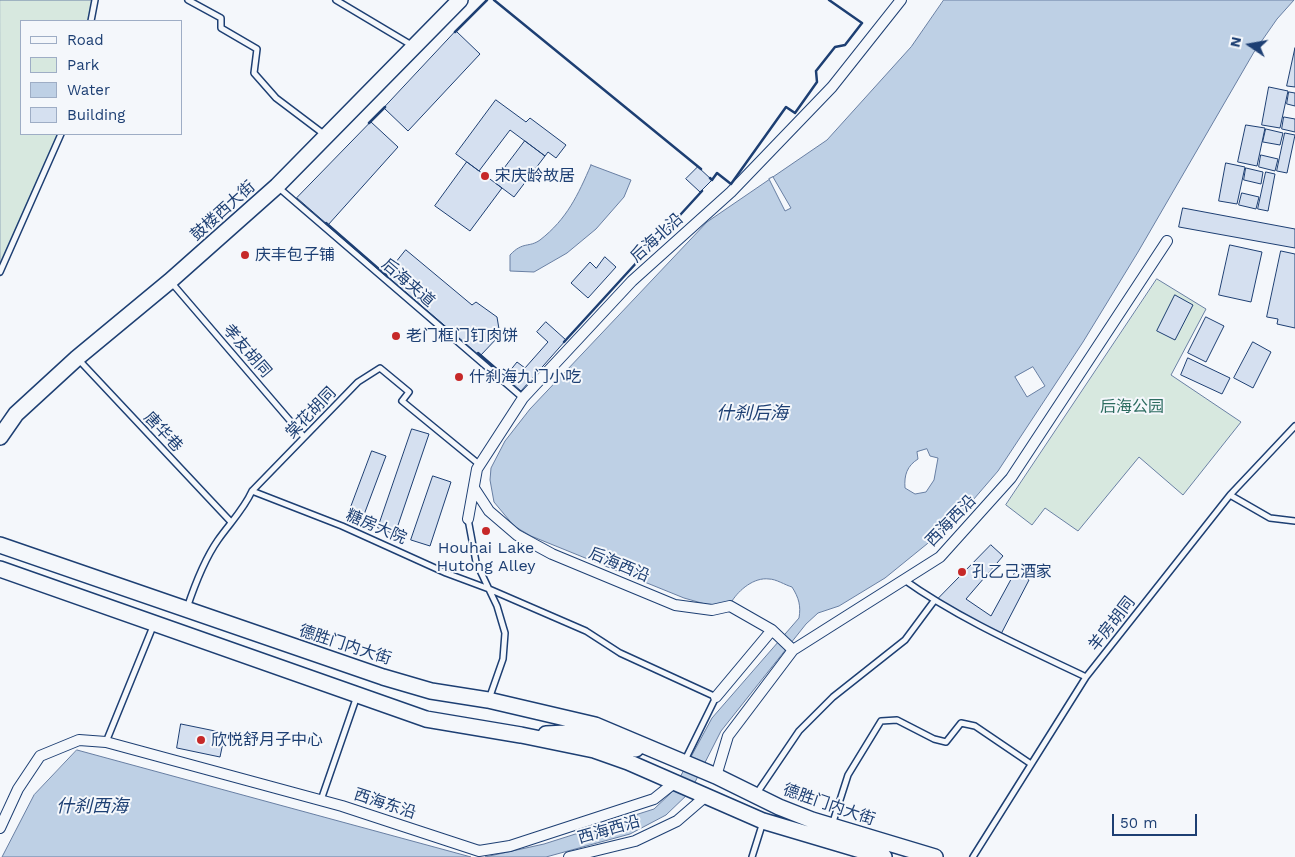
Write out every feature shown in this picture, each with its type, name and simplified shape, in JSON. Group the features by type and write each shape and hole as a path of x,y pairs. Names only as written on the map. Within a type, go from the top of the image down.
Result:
{"main road":[{"name":"鼓楼西大街","path":"0,437 16,414 77,358 170,281 277,186 459,0"},
{"name":"德胜门内大街","path":"0,545 187,608 382,677 432,691 488,700 595,725 683,764"},
{"path":"0,569 426,719 522,735 594,750 628,762 674,783"},
{"path":"522,735 566,734 640,749 683,764 715,779"},
{"name":"德胜门内大街","path":"715,779 779,807 832,826 935,857"},
{"name":"德胜门内大街","path":"715,779 809,836"},
{"name":"德胜门内大街","path":"674,783 763,822 884,857"}],"street":[{"name":"后海北沿","path":"468,519 478,469 523,398 632,281 731,192 832,87 901,0"},
{"name":"西海西沿","path":"715,779 728,736 793,650 902,578 940,556 1011,478 1167,241"},
{"name":"后海西沿","path":"474,488 489,511 510,529 552,554 675,605 712,610 730,606 772,630 793,650"},
{"path":"716,697 772,630"},
{"name":"西海东沿","path":"0,828 18,788 40,756 79,740 106,742 321,800 479,851 495,853 510,846 654,799 674,783"},
{"name":"西海西沿","path":"569,857 635,841 677,821 706,796"}],"lane":[{"path":"91,20 95,0"},
{"path":"188,0 221,18 221,28 257,49 254,73 276,98 326,136"},
{"path":"336,0 413,46"},
{"path":"0,272 61,135"},
{"name":"后海夹道","path":"277,186 523,398"},
{"name":"孝友胡同","path":"170,281 304,437"},
{"name":"唐华巷","path":"77,358 231,522"},
{"name":"棠花胡同","path":"187,608 196,580 217,541 252,491 358,382 380,368 409,392 402,401 480,466"},
{"name":"羊房胡同","path":"973,857 1086,677 1230,495 1295,426"},
{"name":"糖房大院","path":"252,491 342,526 446,573 489,589 586,631 620,653 716,697"},
{"path":"1230,495 1270,518 1295,521"},
{"path":"468,519 476,562 489,589 505,633 503,659 488,700"},
{"path":"902,578 934,601 991,632 1086,677"},
{"path":"756,796 799,731 833,697 905,640 934,601"},
{"path":"106,742 154,622"},
{"path":"321,800 357,696"},
{"path":"683,764 716,697"},
{"path":"832,826 848,775 881,721 897,720 934,739 946,742 962,723 975,726 1031,764"},
{"path":"752,857 763,822"}],"green space":[{"path":"0,0 95,0 91,20 20,20 20,135 61,135 0,272"},
{"name":"后海公园","path":"1157,279 1206,309 1171,375 1241,422 1183,495 1139,457 1078,531 1045,508 1032,525 1006,505"}],"water":[{"name":"什刹后海","path":"944,0 1294,0 1277,19 1254,52 1138,252 1083,342 998,471 967,507 938,535 885,578 839,606 818,613 806,624 721,731 690,792 666,815 630,834 546,857 485,857 544,844 654,809 672,792 712,718 799,618 800,614 799,602 792,587 775,580 763,579 753,582 743,589 732,601 712,606 684,598 531,536 514,526 494,502 490,480 491,468 505,441 530,409 707,222 827,140 911,47","holes":["1033,367 1045,386 1027,397 1015,377","927,449 930,456 938,458 934,480 926,492 915,494 905,488 906,475 911,465 918,459 917,452"]},
{"path":"591,165 631,180 624,197 596,229 567,253 534,272 510,271 510,255 522,246 540,240 558,224 571,206"},
{"name":"什刹西海","path":"77,750 471,857 2,857 34,795"}],"pier":[{"path":"773,177 791,208 785,211 769,179"}],"building":[{"path":"456,31 480,54 408,131 384,108"},
{"path":"1295,48 1295,87 1287,86"},
{"path":"1269,87 1288,91 1280,128 1262,125"},
{"path":"1289,92 1295,93 1295,106 1287,104"},
{"path":"496,100 526,122 530,118 566,145 556,158 548,152 545,156 510,130 479,171 456,154"},
{"path":"1284,117 1295,119 1295,132 1282,129"},
{"path":"371,122 398,147 328,225 297,198"},
{"path":"1246,125 1265,128 1257,166 1238,162"},
{"path":"1266,129 1283,133 1280,145 1263,142"},
{"path":"1285,133 1295,135 1287,173 1277,171"},
{"path":"525,141 545,156 514,197 494,182"},
{"path":"1261,155 1278,159 1275,171 1259,167"},
{"path":"467,162 502,188 470,231 435,206"},
{"path":"1226,163 1245,167 1237,204 1219,201"},
{"path":"698,167 712,180 700,192 686,179"},
{"path":"1246,168 1263,172 1261,184 1244,180"},
{"path":"1266,172 1275,174 1268,211 1258,209"},
{"path":"1242,193 1259,197 1256,209 1239,205"},
{"path":"1183,208 1295,229 1295,248 1179,227"},
{"path":"1230,245 1262,252 1251,302 1219,295"},
{"path":"406,250 472,305 476,302 497,317 500,335 480,356 386,275"},
{"path":"1281,251 1295,254 1295,328 1277,324 1278,319 1267,317"},
{"path":"605,257 616,267 588,298 571,283 590,262 596,268"},
{"path":"1175,295 1193,305 1175,340 1157,331"},
{"path":"1206,317 1224,326 1206,362 1188,353"},
{"path":"546,322 566,340 521,391 505,377 517,362 525,368 548,342 537,332"},
{"path":"1253,342 1271,352 1253,388 1234,378"},
{"path":"1188,358 1230,378 1222,394 1181,375"},
{"path":"412,429 429,434 395,534 378,528"},
{"path":"372,451 386,456 362,520 348,515"},
{"path":"433,476 451,482 430,546 411,540"},
{"path":"991,545 1003,556 966,599 991,616 1015,572 1029,580 1001,634 937,600"},
{"name":"欣悦舒月子中心","path":"181,724 225,733 220,757 177,748"}],"wall":[{"path":"455,32 487,0"},
{"path":"494,0 701,169"},
{"path":"710,178 712,180 717,173 731,184 786,107 795,113 817,82 816,71 835,47 845,45 862,23 829,0"},
{"path":"369,123 385,107"},
{"path":"564,342 702,191"},
{"path":"326,223 388,277"},
{"path":"478,353 508,379"}],"place":[{"name":"宋庆龄故居","path":"485,176"},
{"name":"庆丰包子铺","path":"245,255"},
{"name":"老门框门钉肉饼","path":"396,336"},
{"name":"什刹海九门小吃","path":"459,377"},
{"name":"Houhai Lake Hutong Alley","path":"486,531"},
{"name":"孔乙己酒家","path":"962,572"},
{"name":"欣悦舒月子中心","path":"201,740"}]}
